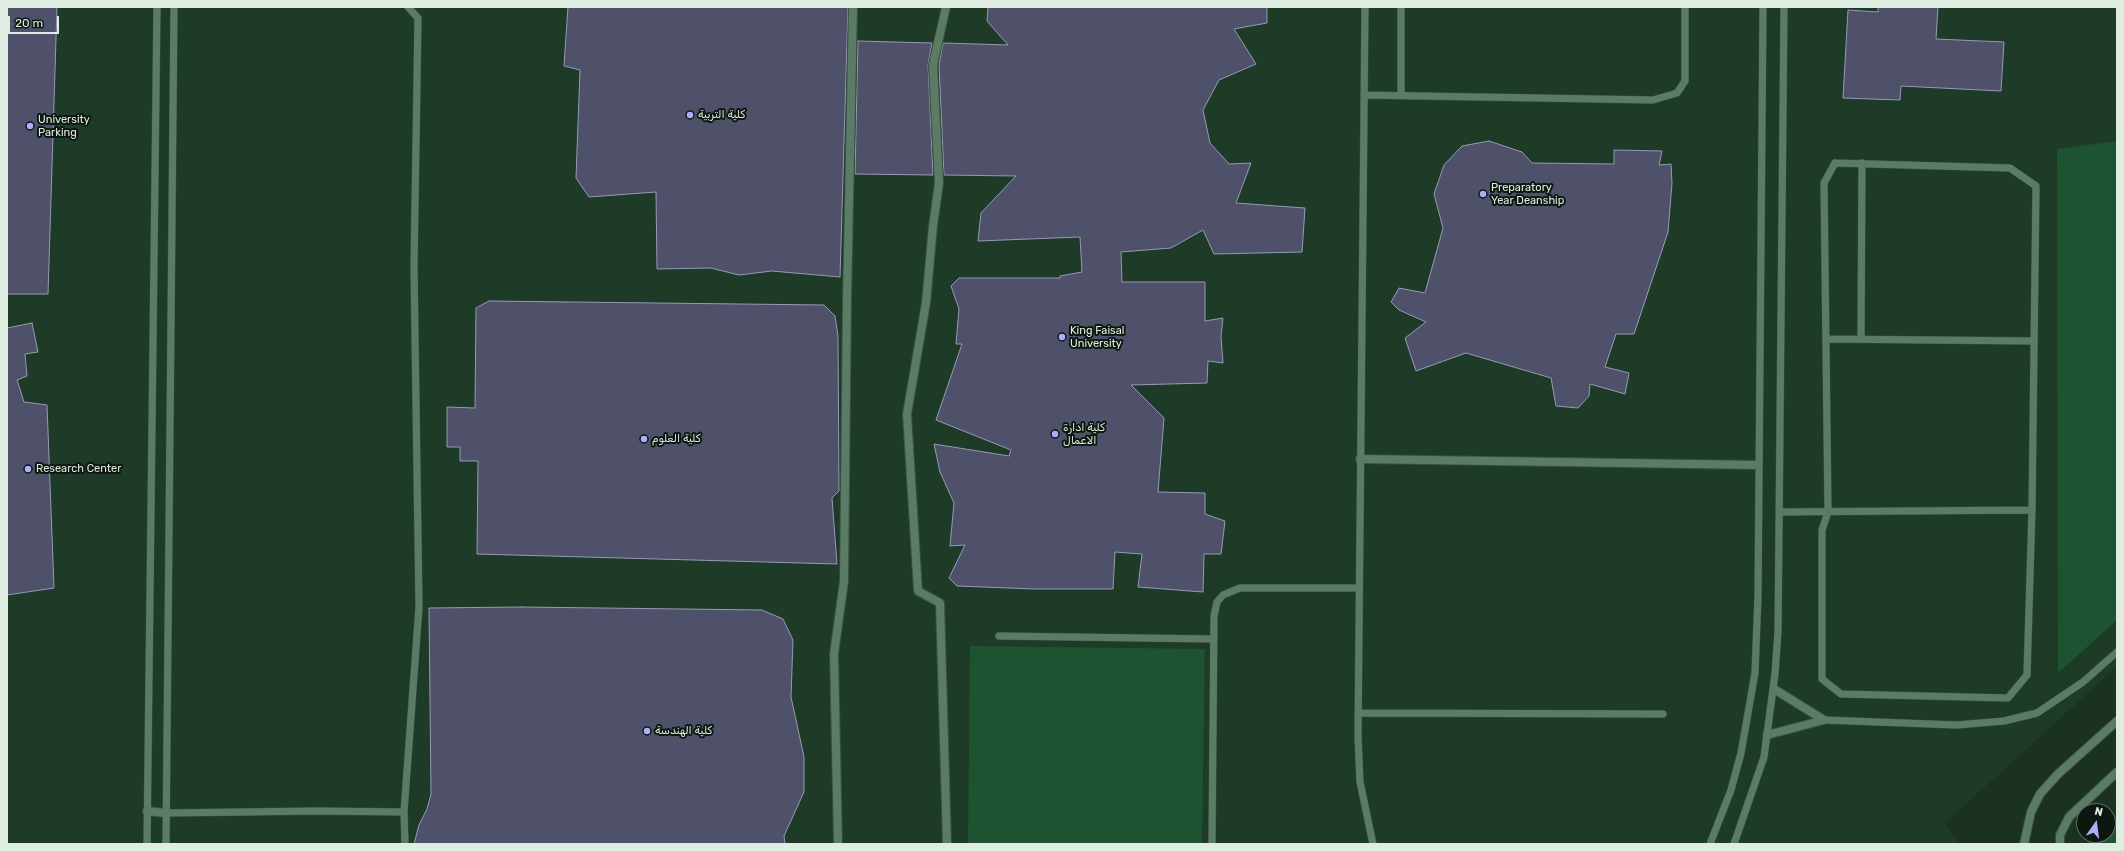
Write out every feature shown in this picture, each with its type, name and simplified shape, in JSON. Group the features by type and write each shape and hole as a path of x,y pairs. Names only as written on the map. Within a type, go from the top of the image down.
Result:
{"street":[{"path":"838,844 834,654 844,582 847,292 853,7"},
{"path":"946,7 933,65 939,183 933,226 926,303 907,414 918,591 940,604 947,844"},
{"path":"1360,458 1758,465"},
{"path":"1774,689 1824,720"},
{"path":"1767,735 1824,720"},
{"path":"2024,844 2031,812 2040,794 2058,774 2117,721"},
{"path":"2060,844 2060,835 2069,816 2117,772"},
{"path":"147,811 166,813"}],"lane":[{"path":"147,844 157,7"},
{"path":"166,844 174,7"},
{"path":"405,844 404,812 419,607 414,267 418,18 408,7"},
{"path":"1365,7 1358,712 1360,782 1373,844"},
{"path":"1401,7 1401,96"},
{"path":"1364,95 1653,100 1677,93 1685,81 1685,7"},
{"path":"1710,844 1731,790 1741,754 1755,673 1758,596 1763,7"},
{"path":"1734,844 1764,757 1774,689 1780,596 1784,7"},
{"path":"1835,163 1862,164 2010,168 2036,186 2032,510 2027,675 2008,698 1840,694 1822,679 1822,530 1828,512 1824,183 1835,163"},
{"path":"1861,339 1862,164"},
{"path":"1826,339 2034,340"},
{"path":"1780,512 2032,510"},
{"path":"1212,844 1214,616 1217,602 1223,594 1240,588 1359,588"},
{"path":"999,636 1214,639"},
{"path":"1824,720 1957,725 2011,720 2037,713 2083,682 2117,652"},
{"path":"1358,712 1663,714"},
{"path":"166,813 317,811 404,812"}],"shaded area":[{"name":"King Faisal University","path":"7,7 2117,7 2117,667 1945,823 1960,844 7,844"},
{"path":"2117,141 2117,620 2058,673 2057,149"},
{"path":"970,646 1205,649 1202,844 968,844"},
{"path":"2117,815 2117,844 2086,844 2116,843"}],"building":[{"name":"University Parking","path":"7,7 57,7 48,294 7,294"},
{"name":"كلية التربية","path":"568,7 848,7 840,277 772,271 739,275 711,268 657,269 656,192 589,197 576,178 580,70 564,66"},
{"path":"988,7 1267,7 1267,23 1234,29 1256,64 1219,80 1203,110 1210,143 1229,164 1251,163 1236,203 1305,208 1302,252 1214,254 1203,230 1171,248 1121,252 1122,282 1205,282 1205,321 1223,318 1221,337 1223,363 1208,361 1207,383 1131,385 1164,418 1158,492 1205,493 1205,514 1225,521 1221,554 1204,554 1203,592 1138,587 1142,554 1115,552 1113,589 1034,589 957,586 949,578 965,545 950,546 954,503 940,472 934,444 1009,456 1011,450 936,420 962,344 956,344 959,309 951,286 959,278 1060,278 1060,276 1082,272 1080,237 978,241 981,213 1016,176 944,175 939,65 943,43 1008,45 987,21"},
{"path":"1878,7 1938,7 1936,39 2004,42 2001,91 1901,86 1900,100 1843,98 1848,10 1878,12"},
{"path":"858,41 932,43 928,65 933,175 855,174"},
{"name":"Preparatory Year Deanship","path":"1489,141 1522,152 1532,163 1614,164 1614,150 1662,151 1659,165 1671,164 1672,183 1668,232 1634,334 1616,334 1605,367 1629,373 1625,394 1590,384 1589,396 1578,408 1556,406 1551,378 1466,353 1416,371 1405,338 1426,322 1399,310 1391,302 1399,288 1425,293 1443,228 1434,194 1444,165 1462,146"},
{"name":"كلية العلوم","path":"489,301 824,305 835,316 838,336 839,491 832,498 837,564 477,554 478,461 460,461 460,447 447,447 447,407 475,408 476,308"},
{"name":"Research Center","path":"32,323 38,352 25,354 27,376 17,380 24,402 47,405 54,588 7,595 7,328"},
{"path":"521,607 762,610 783,619 793,640 791,697 804,757 804,792 784,836 785,844 414,844 419,825 427,809 431,794 429,608"}],"place":[{"name":"كلية التربية","path":"690,115"},
{"name":"University Parking","path":"30,126"},
{"name":"Preparatory Year Deanship","path":"1483,194"},
{"name":"King Faisal University","path":"1062,337"},
{"name":"كلية ادارة الاعمال","path":"1055,434"},
{"name":"كلية العلوم","path":"644,439"},
{"name":"Research Center","path":"28,469"},
{"name":"كلية الهندسة","path":"647,731"}]}
